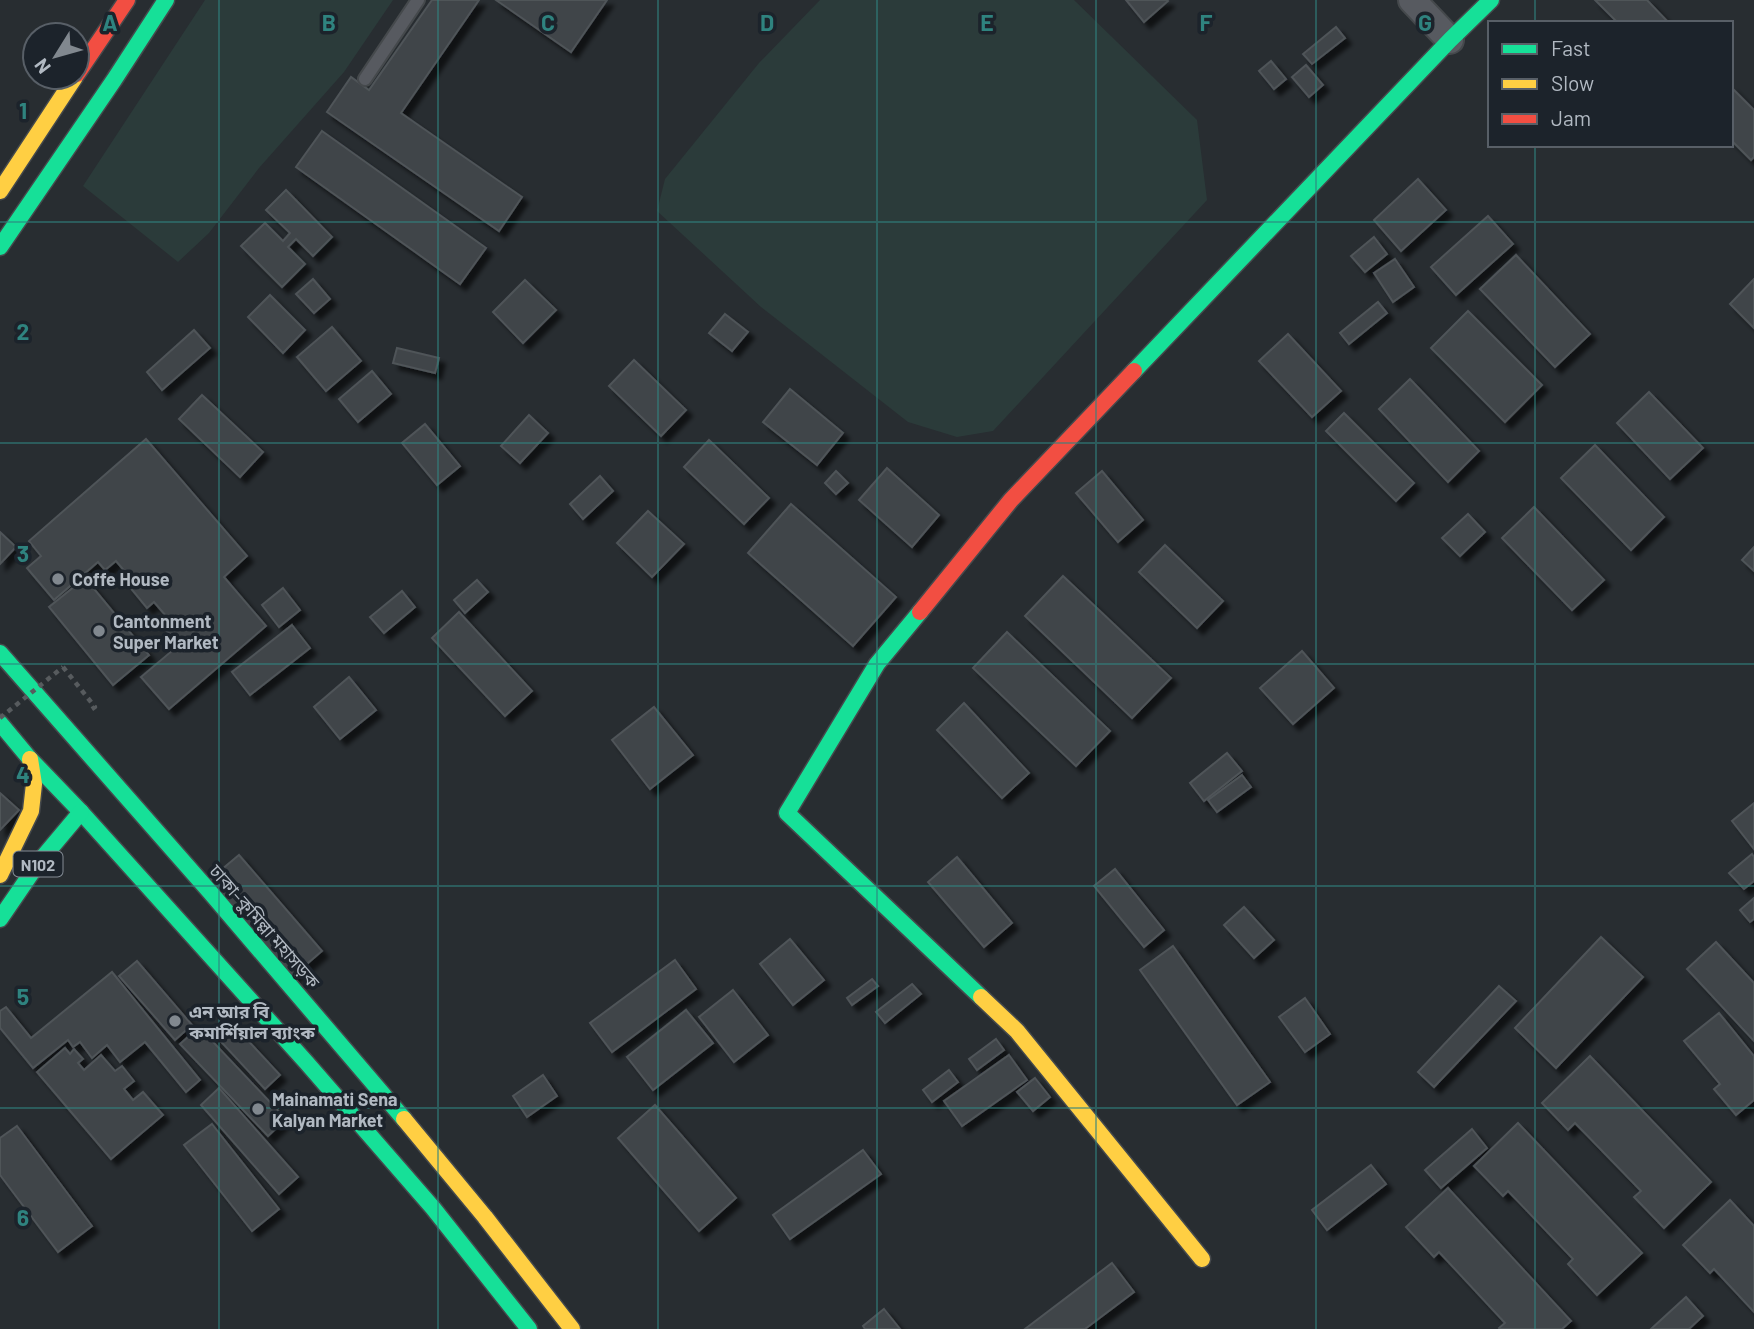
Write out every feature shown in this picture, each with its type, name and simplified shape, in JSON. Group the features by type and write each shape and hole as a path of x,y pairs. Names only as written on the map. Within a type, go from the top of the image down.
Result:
{"main road":[{"path":"91,54 127,0"},
{"path":"0,247 166,0"},
{"path":"1202,1259 1017,1031 788,813 877,664 1011,500 1491,0"},
{"path":"0,191 66,91"},
{"name":"ঢাকা–কুমিল্লা মহাসড়ক","path":"0,653 68,727 343,1045 476,1206 572,1329"},
{"path":"0,723 306,1062 433,1208 529,1329"},
{"name":"N102","path":"0,875 31,810 34,784 30,759"},
{"name":"N102","path":"0,919 39,862 80,812"},
{"path":"39,862 57,850 73,847"},
{"path":"97,851 116,859 149,889"}],"street":[{"path":"1412,0 1450,40"}],"lane":[{"path":"365,79 418,0"}],"path":[{"path":"0,718 63,667 95,707"}],"shaded area":[{"path":"205,0 393,0 344,72 259,168 209,233 178,262 83,186"},
{"path":"820,0 1074,0 1197,120 1207,200 993,431 957,437 908,422 761,307 657,211 665,179 759,63"}],"building":[{"path":"432,0 479,0 401,113 522,197 499,231 327,112 351,77 369,90"},
{"path":"496,0 607,0 571,52"},
{"path":"1126,0 1167,0 1168,1 1144,22"},
{"path":"1595,0 1647,0 1667,21 1616,21"},
{"path":"1336,27 1345,38 1312,64 1303,54"},
{"path":"1271,61 1286,79 1274,89 1259,71"},
{"path":"1306,65 1323,85 1309,97 1292,77"},
{"path":"1733,89 1754,110 1754,157 1751,160 1733,142"},
{"path":"322,131 486,248 460,284 296,167"},
{"path":"1418,179 1446,210 1401,251 1374,220"},
{"path":"286,190 332,237 313,256 296,239 288,247 305,264 282,287 241,246 265,223 283,241 290,233 266,210"},
{"path":"1488,216 1513,244 1456,295 1431,267"},
{"path":"1374,237 1387,254 1365,272 1351,256"},
{"path":"1516,255 1590,334 1555,367 1480,289"},
{"path":"1395,259 1414,287 1393,302 1374,273"},
{"path":"313,279 330,299 314,313 296,294"},
{"path":"1754,279 1754,328 1730,304"},
{"path":"525,280 556,310 523,343 493,312"},
{"path":"270,295 305,330 283,353 248,317"},
{"path":"1378,302 1387,313 1349,344 1340,333"},
{"path":"1468,311 1542,385 1505,422 1431,348"},
{"path":"725,314 748,332 732,351 709,333"},
{"path":"332,327 361,361 326,391 297,357"},
{"path":"194,330 210,348 162,390 147,372"},
{"path":"1288,334 1341,391 1312,417 1259,361"},
{"path":"397,348 439,358 435,373 393,363"},
{"path":"634,360 686,410 661,436 609,386"},
{"path":"372,371 391,394 358,422 339,399"},
{"path":"1410,379 1479,451 1448,482 1379,409"},
{"path":"790,389 843,433 817,465 763,422"},
{"path":"1649,392 1703,448 1670,479 1617,423"},
{"path":"202,395 263,452 240,477 179,419"},
{"path":"1344,413 1414,483 1396,501 1326,431"},
{"path":"529,415 548,433 520,463 501,446"},
{"path":"425,424 460,466 437,485 402,443"},
{"path":"146,439 247,556 224,577 266,626 169,709 141,677 179,645 165,629 172,623 154,602 147,608 128,585 133,581 116,561 105,570 98,562 54,600 27,568 41,556 29,541"},
{"path":"709,440 769,498 744,524 684,467"},
{"path":"1595,445 1664,517 1631,550 1561,478"},
{"path":"887,468 939,515 912,547 859,500"},
{"path":"836,471 848,483 836,494 825,483"},
{"path":"1102,471 1143,520 1118,542 1076,493"},
{"path":"600,476 613,491 583,519 570,504"},
{"path":"791,504 896,597 853,646 748,553"},
{"path":"1534,507 1604,580 1572,610 1502,538"},
{"path":"648,511 684,544 652,577 617,543"},
{"path":"1468,514 1485,532 1460,556 1442,538"},
{"path":"0,532 16,547 0,564"},
{"path":"1165,545 1223,601 1197,628 1139,572"},
{"path":"1754,547 1754,571 1742,560"},
{"path":"1063,576 1171,678 1132,718 1025,616"},
{"name":"Cantonment Super Market","path":"85,578 149,655 113,685 49,607"},
{"path":"477,580 488,592 465,613 454,600"},
{"path":"283,588 300,610 279,627 262,605"},
{"path":"402,591 415,607 384,633 370,617"},
{"path":"459,612 532,691 505,716 432,638"},
{"path":"292,625 310,648 250,695 232,672"},
{"path":"1007,632 1110,731 1076,766 973,668"},
{"path":"1302,651 1334,688 1293,724 1260,688"},
{"path":"349,677 376,710 340,739 314,707"},
{"path":"964,703 1029,773 1002,798 937,730"},
{"path":"654,707 693,755 650,789 612,740"},
{"path":"1227,753 1242,771 1204,801 1190,783"},
{"path":"1242,775 1251,787 1217,812 1208,800"},
{"path":"0,793 19,810 0,830"},
{"path":"1754,803 1754,849 1732,821"},
{"path":"1752,854 1754,881 1744,889 1729,873"},
{"path":"239,855 322,951 293,976 209,880"},
{"path":"957,857 1012,923 984,947 928,882"},
{"path":"1115,869 1164,930 1144,947 1094,886"},
{"path":"1754,898 1754,919 1750,922 1740,910"},
{"path":"1244,907 1274,940 1254,958 1224,925"},
{"path":"1601,937 1643,977 1556,1068 1515,1028"},
{"path":"790,939 824,980 793,1005 760,964"},
{"path":"1716,942 1754,983 1754,1041 1687,969"},
{"path":"1173,946 1270,1082 1237,1105 1140,970"},
{"path":"675,960 696,989 612,1052 590,1023"},
{"path":"137,961 192,1025 175,1040 119,976"},
{"path":"112,972 200,1080 186,1092 145,1042 120,1062 107,1045 92,1058 80,1042 73,1047 68,1040 33,1068 0,1028 0,1011 6,1007 31,1038"},
{"path":"872,979 878,986 852,1005 847,998"},
{"path":"912,984 921,994 885,1023 876,1012"},
{"path":"1499,986 1516,1001 1434,1087 1418,1072"},
{"path":"733,990 768,1035 734,1062 699,1017"},
{"path":"1305,998 1330,1034 1305,1052 1279,1017"},
{"path":"686,1010 713,1043 653,1090 627,1057"},
{"path":"1719,1013 1754,1056 1754,1100 1736,1115 1714,1089 1720,1084 1684,1041"},
{"path":"227,1018 280,1075 265,1089 212,1032"},
{"path":"199,1027 286,1119 268,1136 180,1044"},
{"path":"996,1039 1004,1050 977,1070 969,1059"},
{"path":"65,1048 70,1054 74,1049 83,1059 78,1063 84,1070 101,1055 115,1071 122,1066 134,1081 124,1089 133,1100 143,1092 163,1115 111,1159 37,1072"},
{"path":"1009,1055 1027,1080 962,1126 944,1101"},
{"path":"1590,1056 1711,1182 1664,1228 1634,1197 1641,1191 1575,1123 1568,1130 1542,1103"},
{"path":"949,1070 958,1082 932,1102 923,1090"},
{"path":"543,1075 557,1096 527,1117 513,1096"},
{"path":"1035,1078 1050,1097 1033,1111 1017,1092"},
{"path":"219,1088 298,1177 279,1194 201,1105"},
{"path":"655,1105 736,1198 699,1231 618,1138"},
{"path":"1518,1123 1642,1253 1597,1295 1568,1264 1573,1259 1508,1191 1503,1196 1474,1166"},
{"path":"212,1124 279,1209 252,1231 184,1145"},
{"path":"17,1126 92,1226 58,1252 0,1175 0,1138"},
{"path":"1472,1129 1487,1148 1441,1188 1425,1170"},
{"path":"863,1150 881,1174 790,1239 773,1215"},
{"path":"1371,1165 1386,1184 1327,1230 1312,1210"},
{"path":"1448,1188 1571,1321 1562,1329 1500,1329 1505,1323 1439,1252 1434,1257 1406,1227"},
{"path":"1730,1200 1754,1226 1754,1312 1714,1269 1710,1273 1683,1245"},
{"path":"1112,1263 1134,1292 1085,1329 1025,1329"},
{"path":"1686,1297 1703,1316 1689,1329 1651,1329"},
{"path":"884,1309 900,1329 865,1329 863,1326"}],"traffic: fast":[{"path":"0,247 166,0"},
{"path":"1134,371 1491,0"},
{"path":"920,612 877,664 787,813 981,997"},
{"path":"0,653 210,892 404,1119"},
{"path":"0,723 306,1062 433,1208 529,1329"},
{"path":"0,919 39,862 81,812"}],"traffic: slow":[{"path":"0,191 66,91"},
{"path":"0,875 31,811 34,784 30,759"},
{"path":"981,997 1017,1031 1202,1259"},
{"path":"404,1119 572,1329"}],"traffic: jam":[{"path":"91,53 127,0"},
{"path":"920,612 1011,500 1134,371"}],"place":[{"name":"Coffe House","path":"58,579"},
{"name":"Cantonment Super Market","path":"99,631"},
{"name":"এন আর বি কমার্শিয়াল ব্যাংক","path":"175,1021"},
{"name":"Mainamati Sena Kalyan Market","path":"258,1109"}]}
